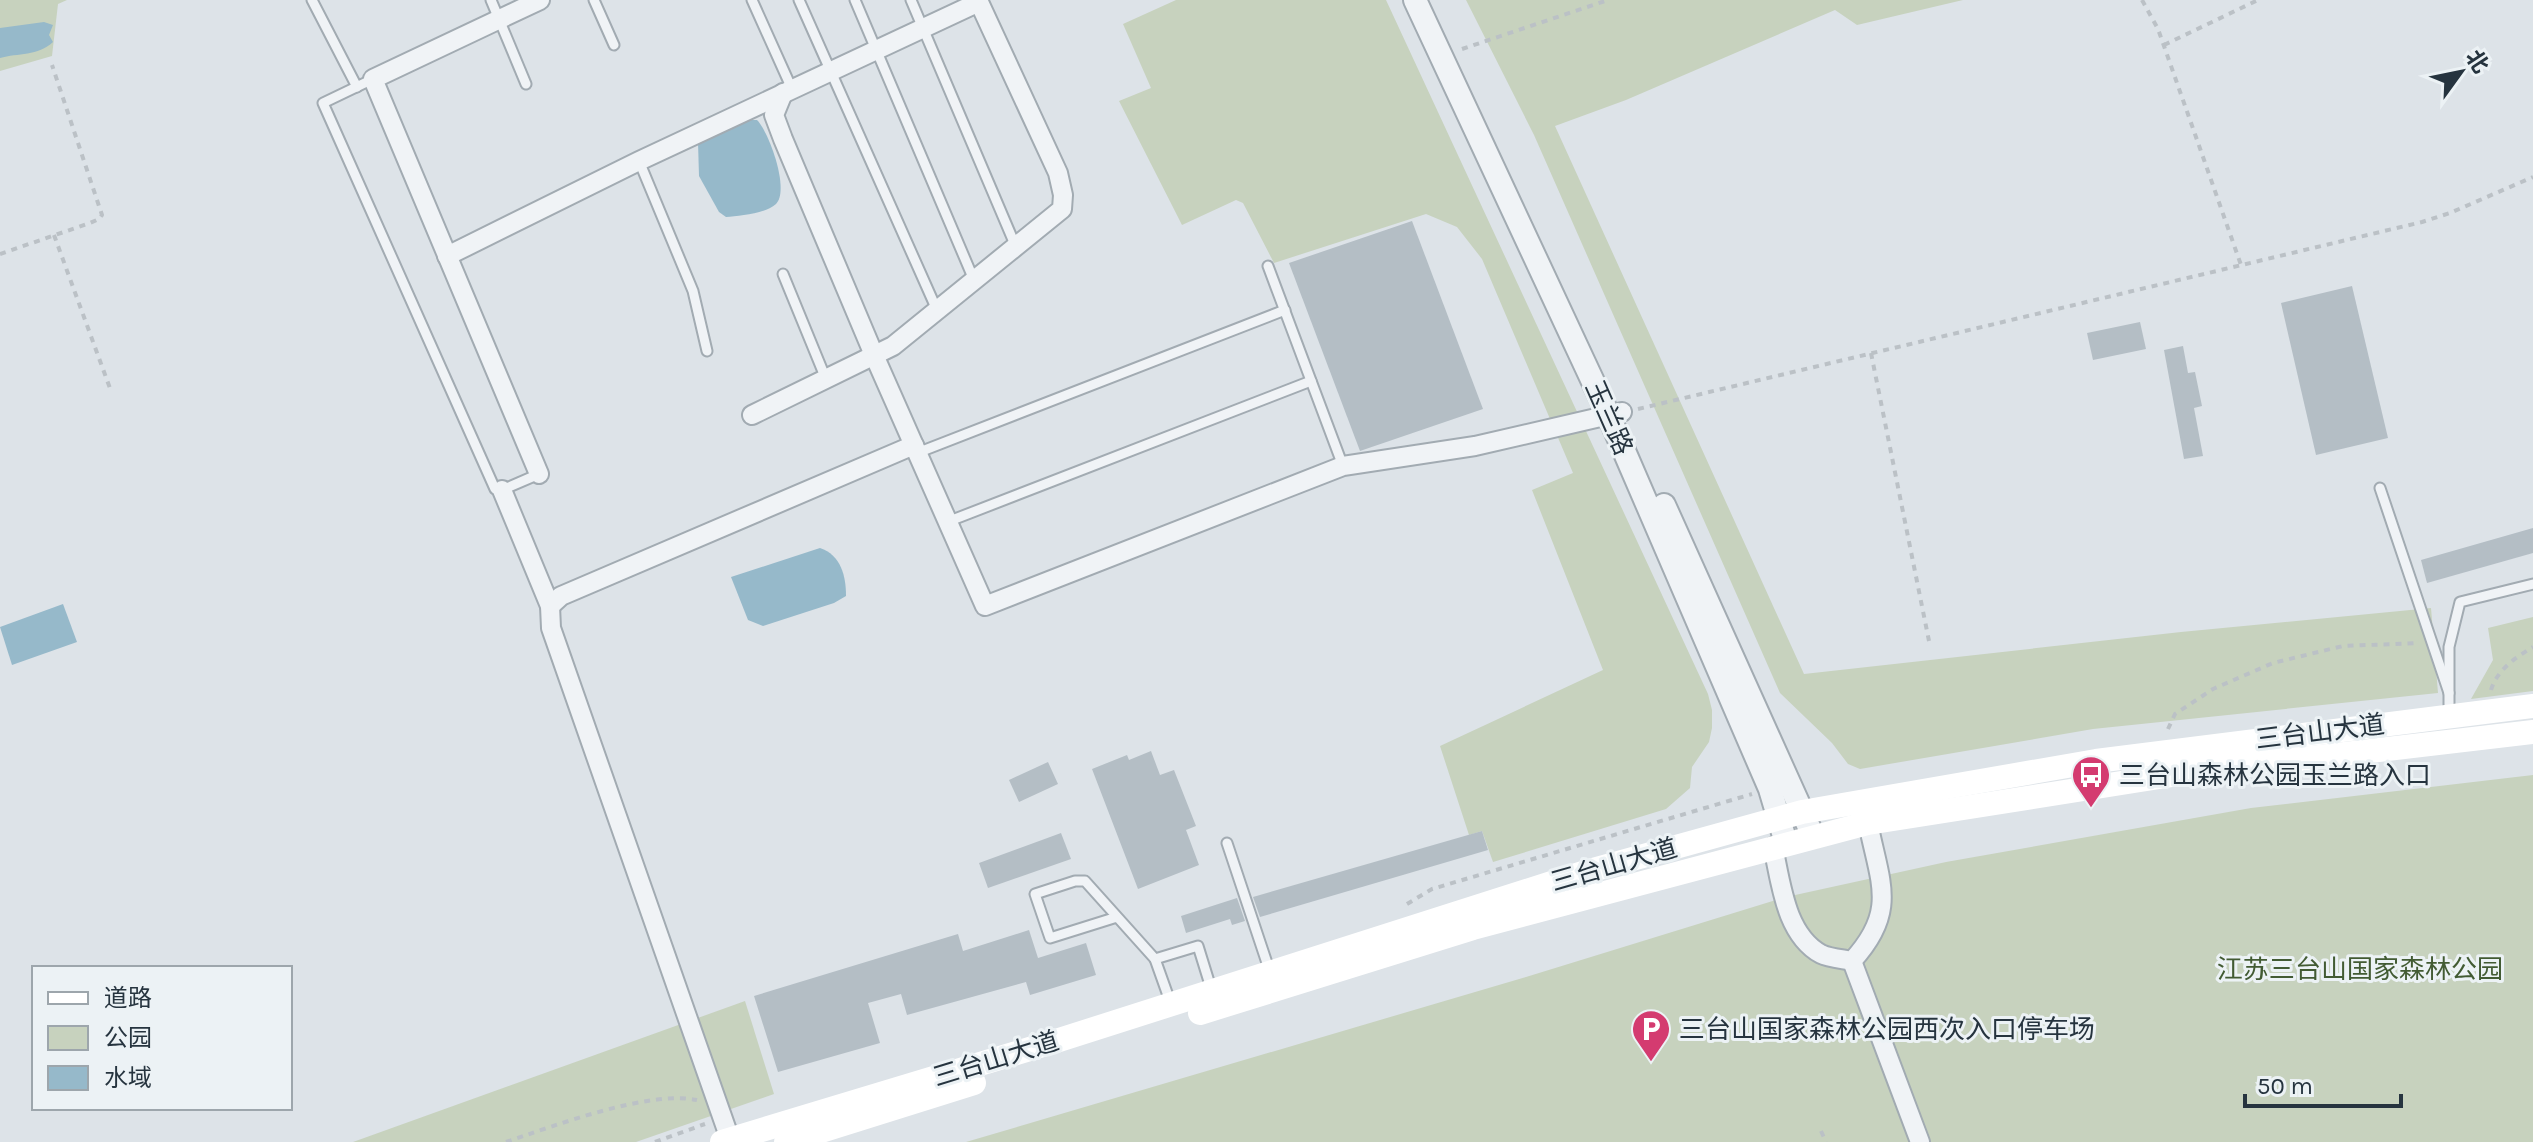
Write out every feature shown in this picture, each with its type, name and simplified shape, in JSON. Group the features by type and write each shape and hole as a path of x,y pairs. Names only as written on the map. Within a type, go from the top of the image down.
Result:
{"main road":[{"name":"三台山大道","path":"786,1142 1273,981 1589,871 1791,815 2449,704 2485,712 2533,706"},
{"name":"三台山大道","path":"727,1135 1212,992 1273,981 1868,823 2191,772 2533,732"}],"street":[{"path":"539,474 447,256 365,83 540,0"},
{"name":"玉兰路","path":"1415,0 1616,414"},
{"name":"玉兰路","path":"1432,0 1791,815 1813,836"},
{"path":"447,256 639,161 978,1 1058,173 1063,195 1062,209 893,346 752,415"},
{"path":"788,91 774,115 783,139 985,606 1343,466 1475,446 1616,414"},
{"path":"550,606 561,596 915,449"},
{"path":"502,490 550,606 551,628 727,1135"},
{"name":"玉兰路","path":"1791,815 1779,845 1789,915 1805,939 1821,954 1852,961"},
{"path":"1868,823 1884,902 1866,946 1852,961 1920,1142"}],"lane":[{"path":"312,0 365,83 323,103 495,489 502,490 539,474"},
{"path":"491,0 526,84"},
{"path":"594,0 614,45"},
{"path":"752,0 788,91"},
{"path":"799,0 937,310"},
{"path":"855,0 974,280"},
{"path":"911,0 1016,247"},
{"path":"639,161 693,291 707,351"},
{"path":"1268,266 1343,466"},
{"path":"783,274 826,379"},
{"path":"915,449 1285,310"},
{"path":"947,522 1311,381"},
{"path":"2380,488 2449,704"},
{"path":"2449,704 2449,647 2460,602 2533,584"},
{"path":"1227,843 1273,981"},
{"path":"1117,917 1050,938 1035,894 1075,881 1085,881 1155,959 1171,1005"},
{"path":"1155,959 1198,946 1212,992"}],"path":[{"path":"1456,51 1608,0"},
{"path":"2142,0 2164,45 2241,265"},
{"path":"2164,45 2258,0"},
{"path":"0,254 99,219 102,215 52,65"},
{"path":"1616,414 2422,222 2533,177"},
{"path":"54,235 111,391"},
{"path":"1871,353 1929,641"},
{"path":"2156,752 2175,714 2213,689 2273,663 2343,646 2421,643 2449,647"},
{"path":"2485,712 2493,683 2512,660 2533,647"},
{"path":"506,1142 605,1110 690,1098 705,1101 727,1135"},
{"path":"1821,1131 1826,1142"}],"green space":[{"path":"0,0 67,0 58,4 52,56 0,71"},
{"path":"1176,0 1386,0 1708,694 1712,710 1709,742 1692,767 1690,788 1666,809 1493,862 1482,831 1469,835 1440,746 1603,670 1532,490 1573,473 1482,259 1457,227 1426,214 1274,263 1243,203 1236,200 1182,225 1119,101 1151,88 1123,24"},
{"path":"1466,0 1963,0 1857,25 1835,10 1626,100 1555,126 1804,674 2431,608 2438,693 2093,729 1860,769 1848,764 1832,743 1780,693 1534,135"},
{"path":"2533,617 2533,691 2471,699 2493,660 2488,628"},
{"name":"江苏三台山国家森林公园","path":"2533,775 2533,1142 966,1142 1786,897 1946,862 2251,808"},
{"path":"745,1001 774,1094 636,1142 353,1142"}],"water":[{"path":"44,22 53,25 49,35 53,42 47,47 0,58 0,28"},
{"path":"746,120 757,120 767,136 779,174 780,197 776,204 766,210 726,217 719,212 699,176 698,142"},
{"path":"820,548 833,556 841,567 846,596 834,603 763,626 748,620 731,577"},
{"path":"63,604 77,642 12,665 0,627"}],"building":[{"path":"1412,221 1483,409 1360,451 1289,263"},
{"path":"2352,286 2388,438 2316,455 2281,303"},
{"path":"2140,322 2146,349 2093,360 2087,333"},
{"path":"2183,346 2188,373 2195,372 2202,406 2194,408 2203,456 2184,459 2164,350"},
{"path":"2533,528 2533,553 2427,583 2421,560"},
{"path":"1151,751 1160,775 1174,770 1196,826 1186,830 1199,865 1138,889 1092,769 1127,755 1129,760"},
{"path":"1048,762 1058,784 1019,802 1009,780"},
{"path":"1482,831 1488,850 1260,917 1253,897"},
{"path":"1061,833 1071,859 988,888 979,863"},
{"path":"1237,898 1245,921 1232,925 1230,919 1186,933 1181,916"},
{"path":"1029,930 1038,958 1086,943 1096,975 1030,995 1026,982 907,1015 901,994 868,1003 880,1043 778,1072 754,996 958,934 963,951"}],"place":[{"name":"三台山森林公园玉兰路入口","path":"2091,809"},
{"name":"三台山国家森林公园西次入口停车场","path":"1651,1063"}]}
